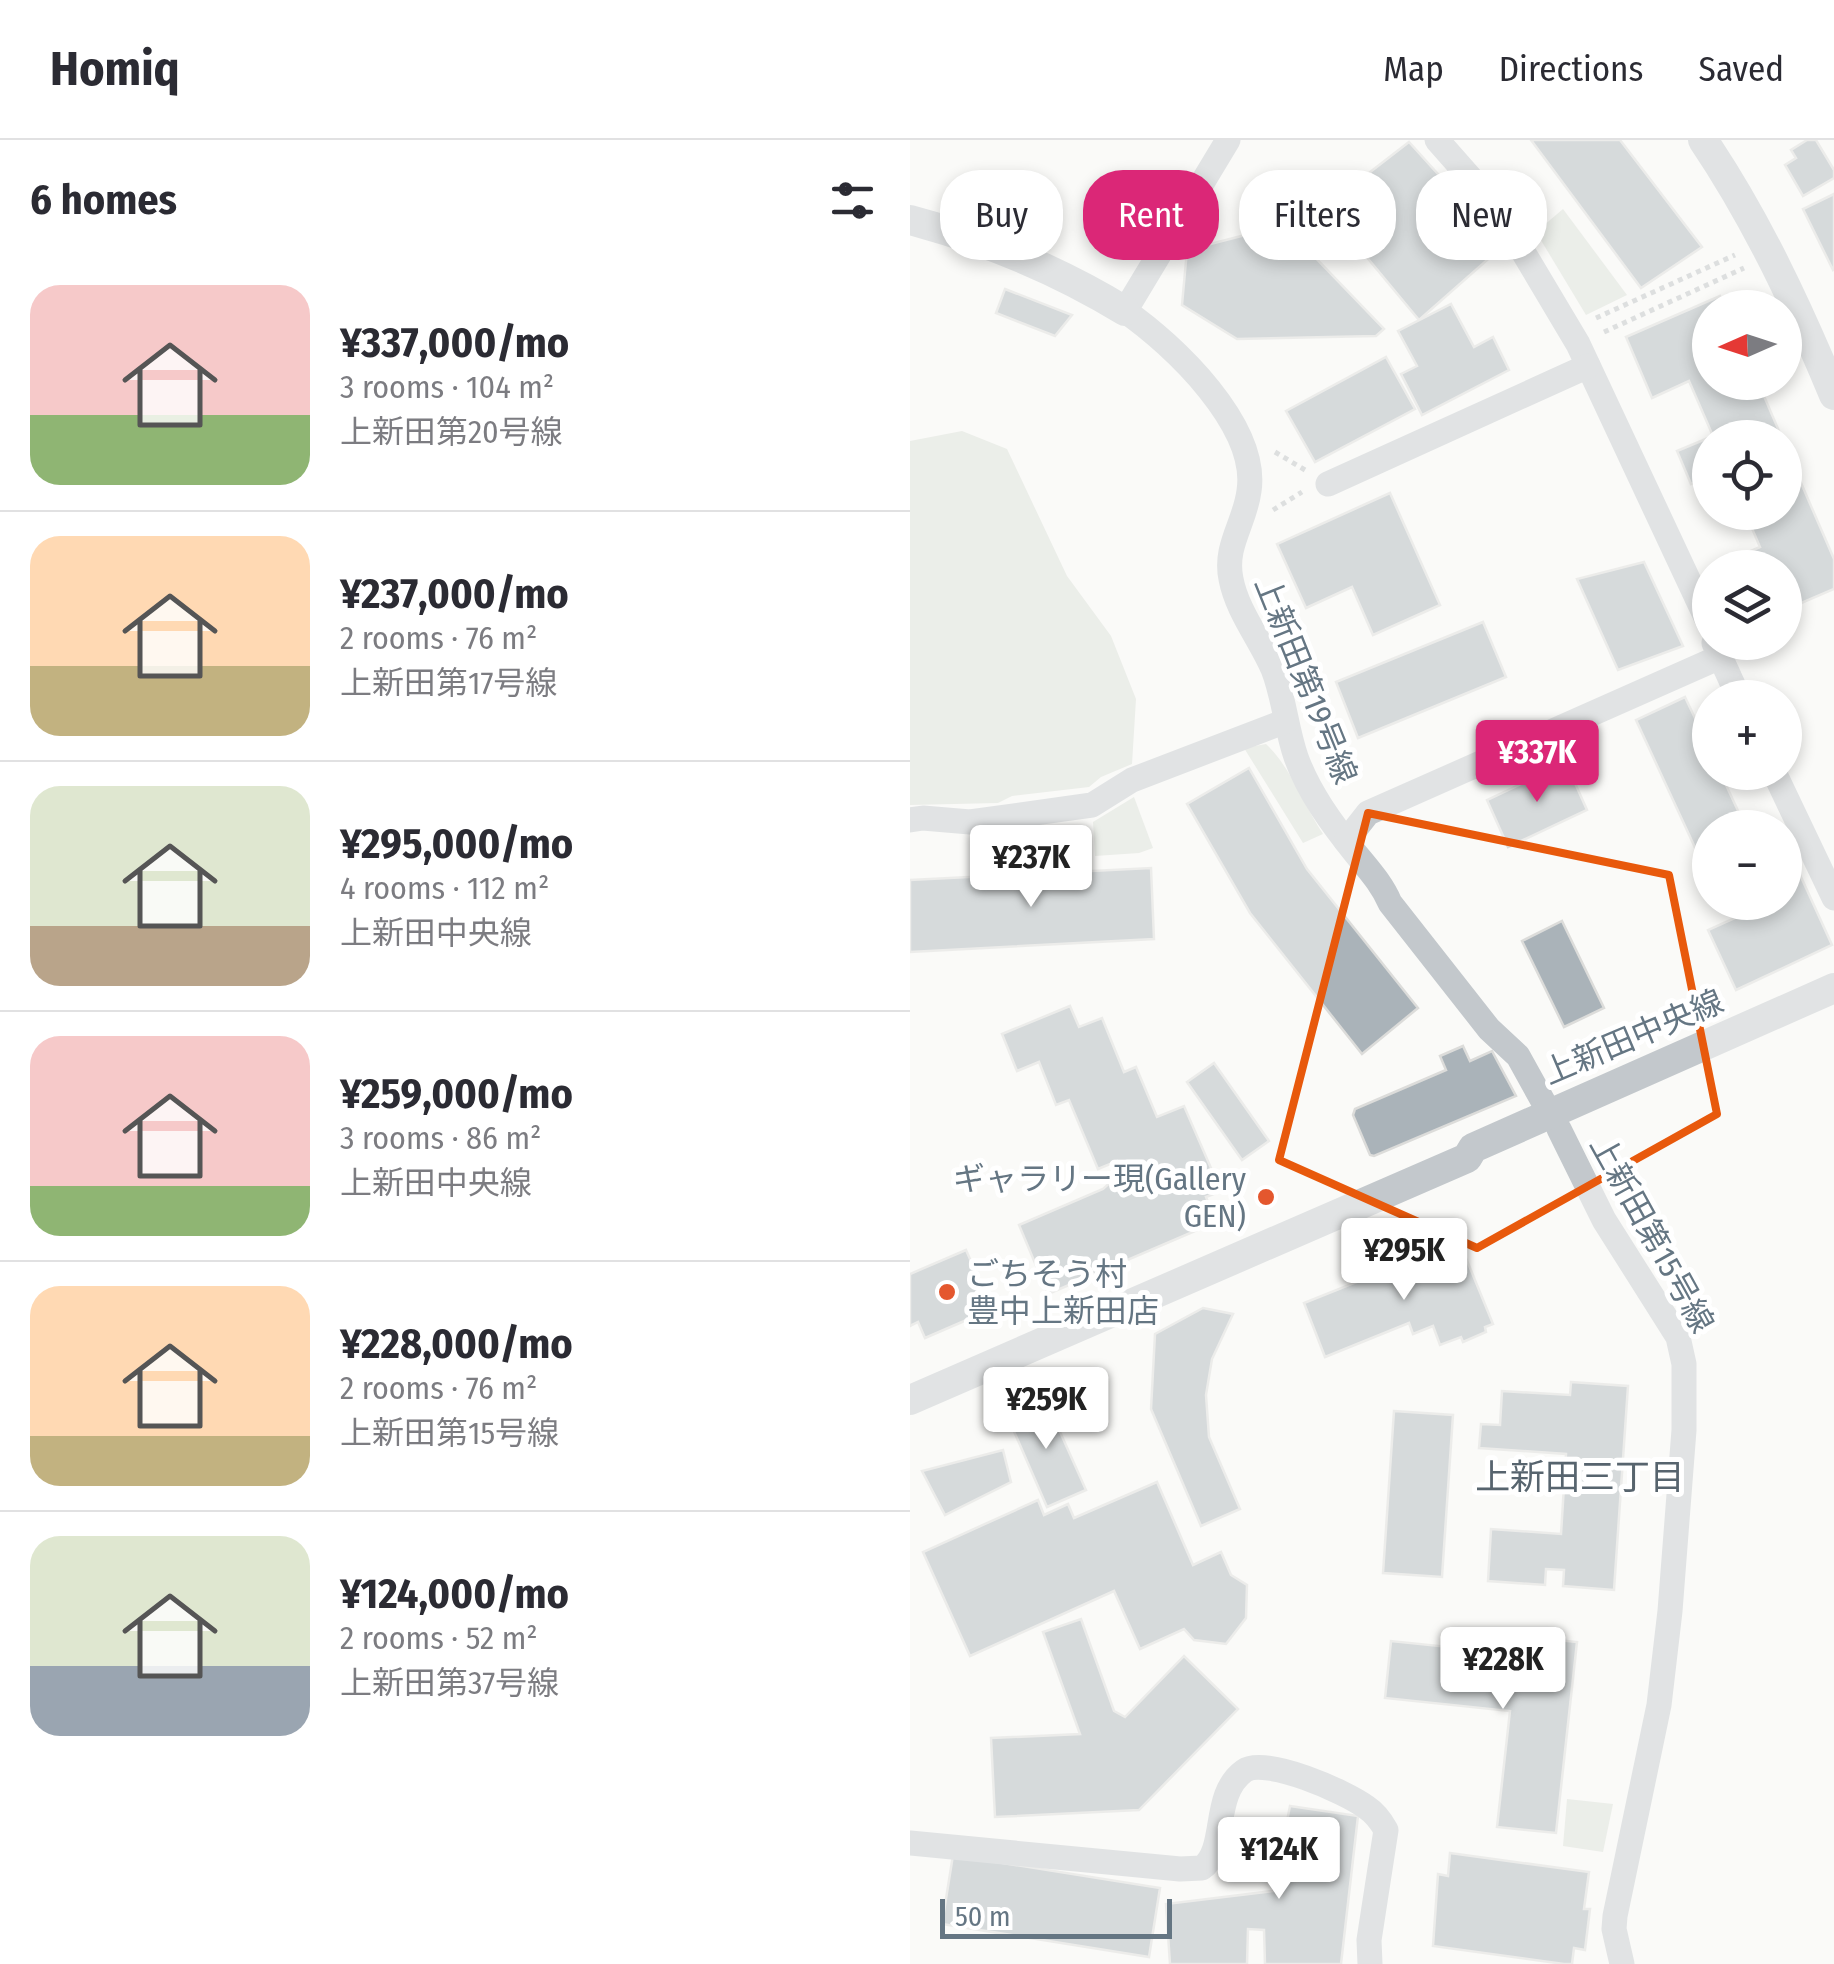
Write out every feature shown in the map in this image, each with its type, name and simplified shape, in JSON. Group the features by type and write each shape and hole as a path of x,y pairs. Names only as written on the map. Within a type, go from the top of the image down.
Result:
{"street":[{"path":"1124,311 1228,140"},
{"path":"1437,140 1497,208 1579,347 1692,588"},
{"path":"1703,140 1772,255 1834,395"},
{"path":"910,220 1015,256 1078,284 1124,311 1174,351 1237,432"},
{"path":"1320,484 1579,347"},
{"name":"上新田第19号線","path":"1237,432 1251,474 1246,506 1228,560 1231,583 1272,668 1307,781 1384,888 1390,904 1490,1029 1518,1056 1554,1120"},
{"path":"1346,840 1368,814 1696,660"},
{"path":"910,820 983,822 1092,805 1122,784 1156,769 1286,721"},
{"path":"1783,790 1834,898"},
{"name":"上新田中央線","path":"910,1400 1467,1158 1480,1163 1554,1120 1834,988"},
{"name":"上新田中央線","path":"1554,1120 1834,1009"},
{"name":"上新田第15号線","path":"1554,1120 1604,1220 1678,1337 1684,1364 1684,1430 1670,1611 1658,1705 1615,1916 1622,1964"},
{"path":"910,1842 1202,1868 1212,1856 1220,1807 1233,1783 1252,1767 1276,1767 1362,1804 1386,1830 1369,1940 1370,1964"}],"path":[{"path":"1579,347 1734,255"},
{"path":"1579,347 1772,255"},
{"path":"1237,432 1312,474 1320,484 1280,507 1238,524"}],"highlighted area":[{"path":"1368,813 1669,875 1717,1114 1477,1248 1279,1160"}],"shaded area":[{"path":"1563,209 1627,295 1586,315 1547,250 1547,223"},
{"path":"962,431 1007,449 1067,576 1111,636 1136,699 1132,764 1101,777 1089,787 1012,796 998,803 910,805 910,441"},
{"path":"1266,744 1290,776 1323,834 1303,843 1244,748"},
{"path":"1134,797 1153,848 1139,853 1095,856 1093,822"},
{"path":"1567,1799 1613,1804 1603,1852 1563,1846"}],"building":[{"path":"1531,140 1620,140 1702,247 1641,288"},
{"path":"1807,140 1816,140 1834,170 1834,178 1803,196 1785,165 1796,158 1791,150"},
{"path":"1409,142 1434,170 1416,170 1416,260 1487,260 1419,320 1369,260 1396,260 1396,170 1373,170"},
{"path":"1834,194 1834,269 1833,270 1803,209"},
{"path":"1239,237 1239,260 1318,260 1384,329 1376,336 1237,339 1182,305 1186,260 1219,260 1219,242"},
{"path":"1005,289 1072,315 1055,336 996,313"},
{"path":"1451,304 1474,347 1493,337 1509,370 1422,415 1401,374 1417,366 1398,331"},
{"path":"1692,308 1692,388 1689,381 1652,398 1626,337"},
{"path":"1386,357 1415,409 1315,462 1286,411"},
{"path":"1697,400 1766,400 1774,420 1706,420"},
{"path":"1692,445 1691,484 1677,451"},
{"path":"1802,485 1834,559 1834,589 1802,603 1802,550 1753,550 1760,547 1753,530 1802,530"},
{"path":"1390,493 1440,605 1373,635 1352,587 1306,608 1277,544"},
{"path":"1644,562 1683,646 1618,670 1577,579"},
{"path":"1483,622 1506,677 1358,738 1336,682"},
{"path":"1685,697 1692,712 1692,790 1728,790 1738,810 1692,810 1692,841 1636,720"},
{"path":"1566,763 1587,810 1508,847 1487,800"},
{"path":"1249,768 1307,869 1418,1008 1362,1054 1250,913 1187,804"},
{"path":"1151,868 1154,939 910,952 910,880"},
{"path":"1802,879 1832,945 1736,990 1708,930 1730,920 1802,920"},
{"path":"1562,921 1604,1008 1564,1027 1522,941"},
{"path":"1070,1006 1079,1027 1102,1018 1124,1072 1136,1067 1157,1117 1184,1106 1221,1191 1206,1197 1216,1222 1048,1294 1019,1225 1103,1189 1122,1172 1117,1161 1098,1169 1069,1100 1056,1105 1039,1062 1017,1071 1002,1034"},
{"path":"1463,1046 1470,1061 1492,1051 1516,1096 1370,1155 1353,1115 1355,1109 1446,1070 1440,1056"},
{"path":"1214,1063 1269,1141 1242,1160 1187,1082"},
{"path":"1459,1241 1493,1324 1485,1327 1486,1332 1463,1342 1461,1337 1440,1345 1433,1326 1413,1334 1409,1323 1325,1357 1304,1303"},
{"name":"ごちそう村 豊中上新田店","path":"966,1250 992,1309 925,1338 918,1322 910,1326 910,1274"},
{"path":"1203,1308 1233,1314 1212,1359 1206,1395 1209,1437 1240,1509 1201,1526 1151,1409 1155,1334"},
{"path":"1571,1382 1628,1386 1614,1590 1563,1586 1564,1570 1546,1569 1545,1585 1488,1581 1491,1529 1561,1534 1566,1454 1479,1448 1481,1424 1500,1425 1502,1391 1570,1395"},
{"path":"1044,1396 1086,1490 1047,1507 1006,1413"},
{"path":"1394,1411 1453,1415 1442,1577 1383,1573"},
{"path":"1003,1450 1011,1482 945,1515 922,1471"},
{"path":"1157,1482 1193,1565 1221,1552 1231,1575 1247,1585 1246,1618 1226,1644 1194,1640 1184,1629 1140,1649 1114,1591 970,1656 923,1552 1038,1500 1044,1515 1068,1504 1074,1518"},
{"path":"1081,1619 1114,1711 1125,1717 1184,1656 1238,1709 1139,1810 995,1817 991,1738 1080,1734 1043,1632"},
{"path":"1518,1636 1577,1642 1556,1833 1497,1827 1510,1711 1385,1698 1391,1641 1516,1654"},
{"path":"1290,1806 1358,1816 1341,1964 1265,1964 1264,1930 1248,1929 1247,1964 1170,1964 1166,1904 1273,1891"},
{"path":"1450,1853 1589,1872 1584,1909 1590,1909 1585,1950 1574,1948 1572,1964 1564,1964 1433,1946 1438,1874 1448,1876"},
{"path":"953,1855 1160,1888 1149,1957 942,1924"}],"place":[{"name":"ギャラリー現(Gallery GEN)","path":"1266,1197"},
{"name":"ごちそう村 豊中上新田店","path":"947,1292"}],"district":[{"name":"上新田三丁目","path":"1580,1477"}]}
